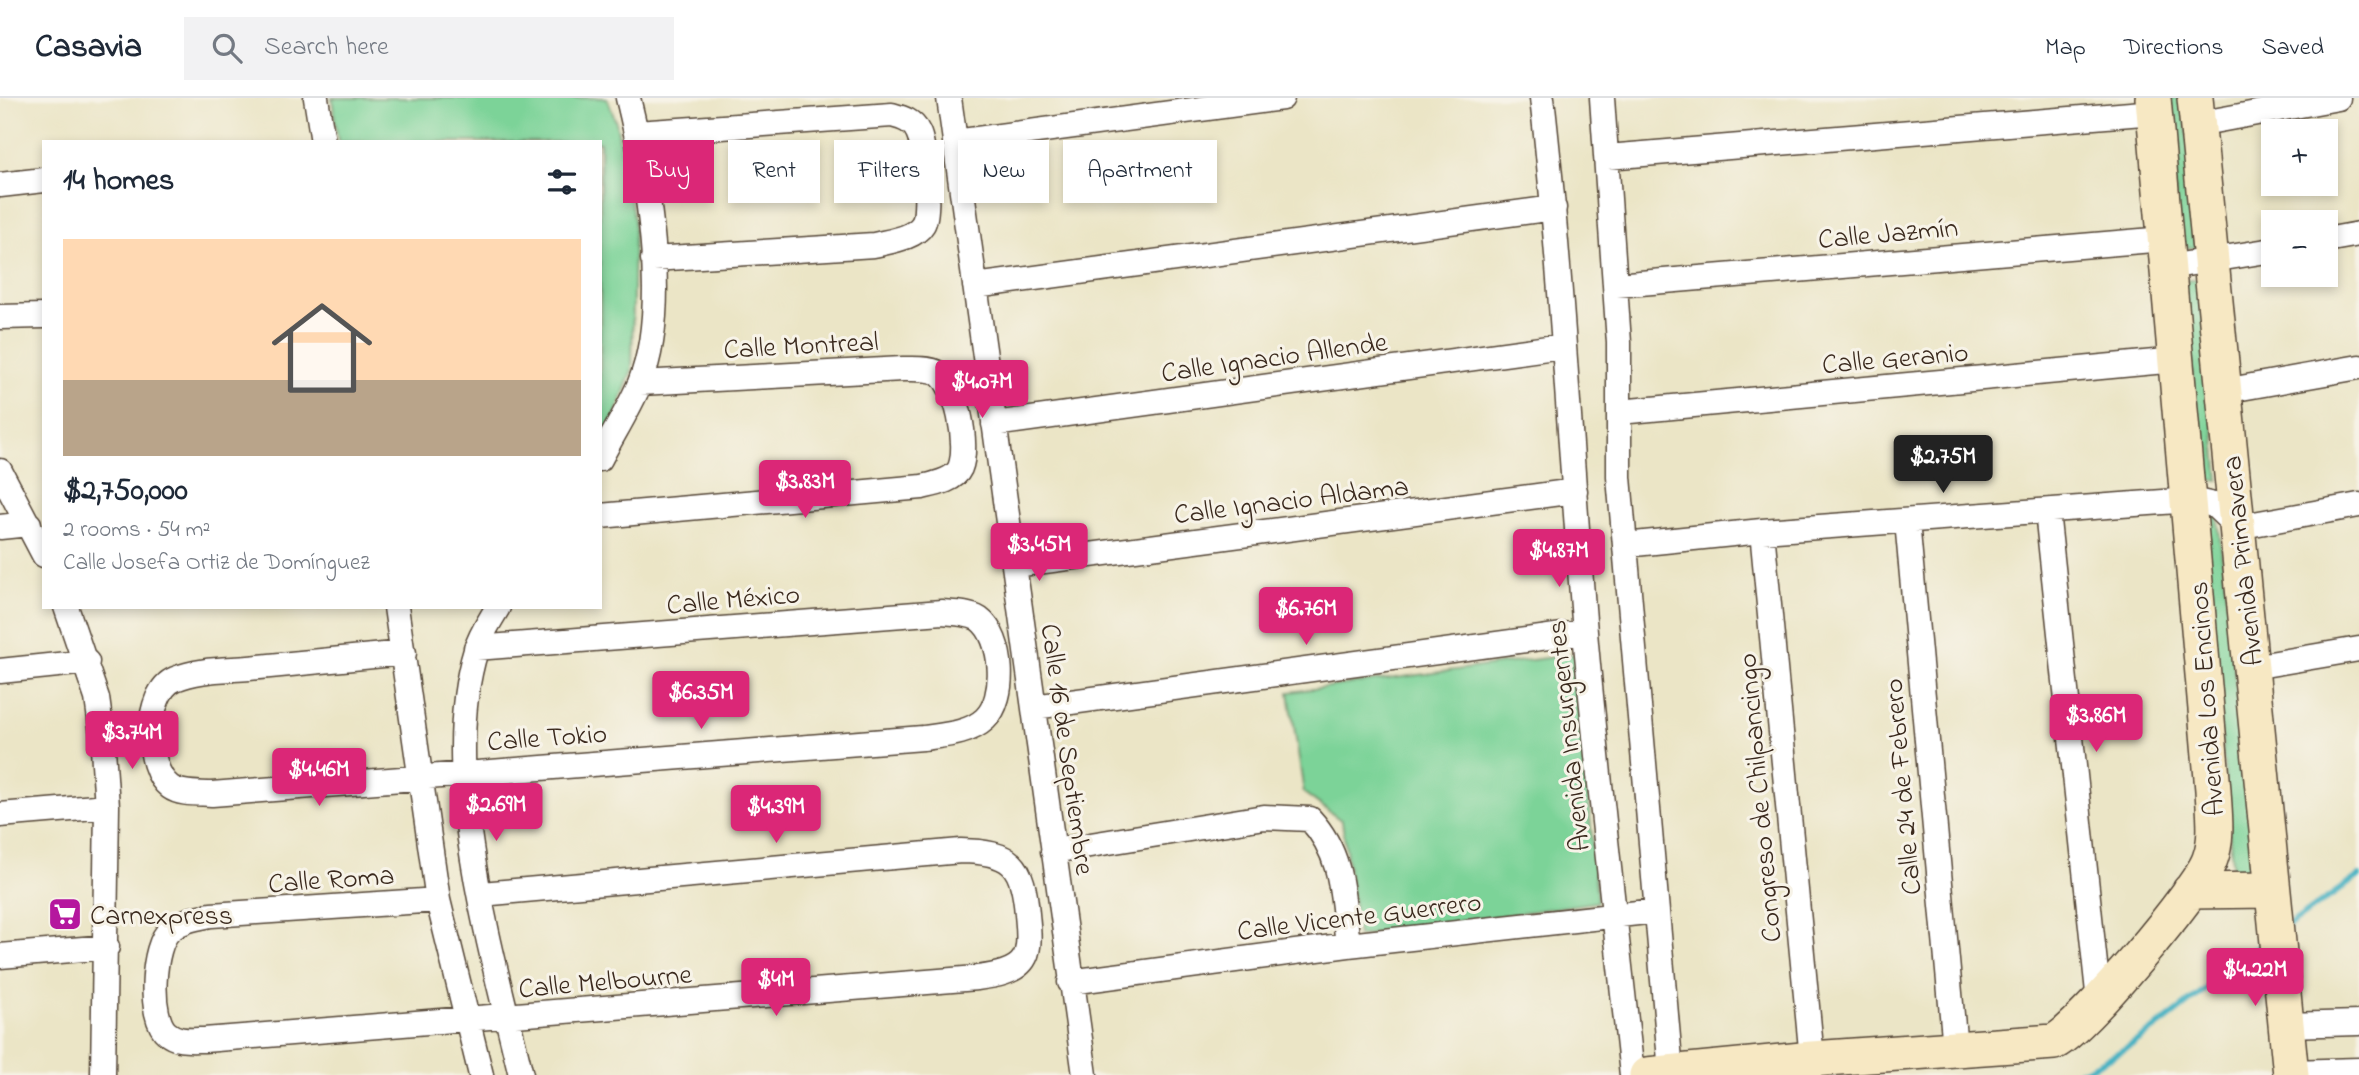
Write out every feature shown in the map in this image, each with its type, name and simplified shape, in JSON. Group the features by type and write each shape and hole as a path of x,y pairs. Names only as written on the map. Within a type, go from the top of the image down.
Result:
{"street":[{"path":"316,98 323,140"},
{"path":"602,455 640,383 652,327 652,229 628,98"},
{"name":"Calle 16 de Septiembre","path":"949,98 1085,1075"},
{"path":"955,142 1282,98"},
{"name":"Avenida Insurgentes","path":"1542,98 1554,208 1562,346 1586,632 1632,1075"},
{"path":"1602,98 1616,285 1619,477 1656,911 1659,1074"},
{"path":"2196,111 2338,98"},
{"path":"1607,157 2154,105"},
{"name":"Avenida Primavera","path":"2154,105 2191,500"},
{"name":"Avenida Primavera","path":"2196,111 2290,1073"},
{"path":"636,134 874,114 905,118 919,134 927,211 923,225 909,236 874,244 653,259"},
{"path":"0,185 42,180"},
{"path":"975,286 1554,208"},
{"path":"2338,238 2359,234"},
{"name":"Calle Jazmín","path":"1616,285 2167,253 2211,262 2261,252"},
{"path":"0,317 42,316"},
{"name":"Calle Ignacio Allende","path":"994,424 1562,346"},
{"name":"Calle Geranio","path":"1619,412 2176,360"},
{"path":"2224,391 2359,367"},
{"name":"Calle Montreal","path":"602,516 936,484 959,470 963,456 954,393 946,380 935,371 903,369 640,383"},
{"path":"0,471 42,551"},
{"name":"Calle Ignacio Aldama","path":"1014,565 1575,491"},
{"path":"1625,545 1762,531 2191,500 2214,505 2237,527 2359,505"},
{"name":"Avenida Los Encinos","path":"1659,1074 1812,1059 2054,1042 2067,1036 2099,1002 2190,891 2210,861 2215,827 2191,500"},
{"path":"2047,511 2099,1002"},
{"name":"Calle 24 de Febrero","path":"1907,521 1955,1048"},
{"path":"0,527 29,524"},
{"name":"Congreso de Chilpancingo","path":"1762,531 1812,1059"},
{"path":"67,609 87,662 97,698 107,806 103,1075"},
{"path":"396,609 438,900 481,1075"},
{"path":"497,609 476,648 463,709 461,772 481,894 521,1075"},
{"name":"Calle México","path":"476,648 942,612 978,619 989,631"},
{"name":"Calle Tokio","path":"404,653 195,674 163,685 157,698 151,758 159,777 173,789 212,794 955,733 973,728 986,719 994,705 998,673 996,649 989,631"},
{"path":"1034,707 1586,632"},
{"path":"2252,667 2359,649"},
{"path":"0,671 87,662"},
{"path":"0,815 107,806"},
{"path":"1053,851 1264,817 1310,819 1332,848 1339,869 1348,945"},
{"name":"Calle Melbourne","path":"204,1040 508,1018 977,978 1014,968 1025,957 1028,935 1020,872 1001,856 984,852 961,851 481,894"},
{"path":"2190,891 2271,895"},
{"name":"Calle Roma","path":"204,1040 181,1040 167,1034 158,1023 156,1012 159,947 167,932 183,921 211,915 438,900"},
{"name":"Calle Vicente Guerrero","path":"1070,982 1348,945 1656,911"},
{"path":"0,956 107,947"},
{"path":"2286,1025 2359,1023"},
{"path":"2290,1073 2359,1070"}],"green space":[{"path":"332,98 607,98 616,122 623,160 623,203 631,203 634,220 632,370 602,451 602,140 338,140"},
{"path":"2166,98 2184,98 2198,248 2180,247"},
{"path":"2200,279 2219,480 2203,480 2183,281"},
{"path":"2217,511 2256,875 2233,875 2203,512"},
{"path":"1577,654 1597,902 1358,936 1342,821 1304,793 1289,692"}],"waterway":[{"path":"2289,925 2359,876"},
{"path":"2070,1075 2122,1051 2172,1016 2266,942"}],"place":[{"name":"Carnexpress","path":"65,914"}]}
